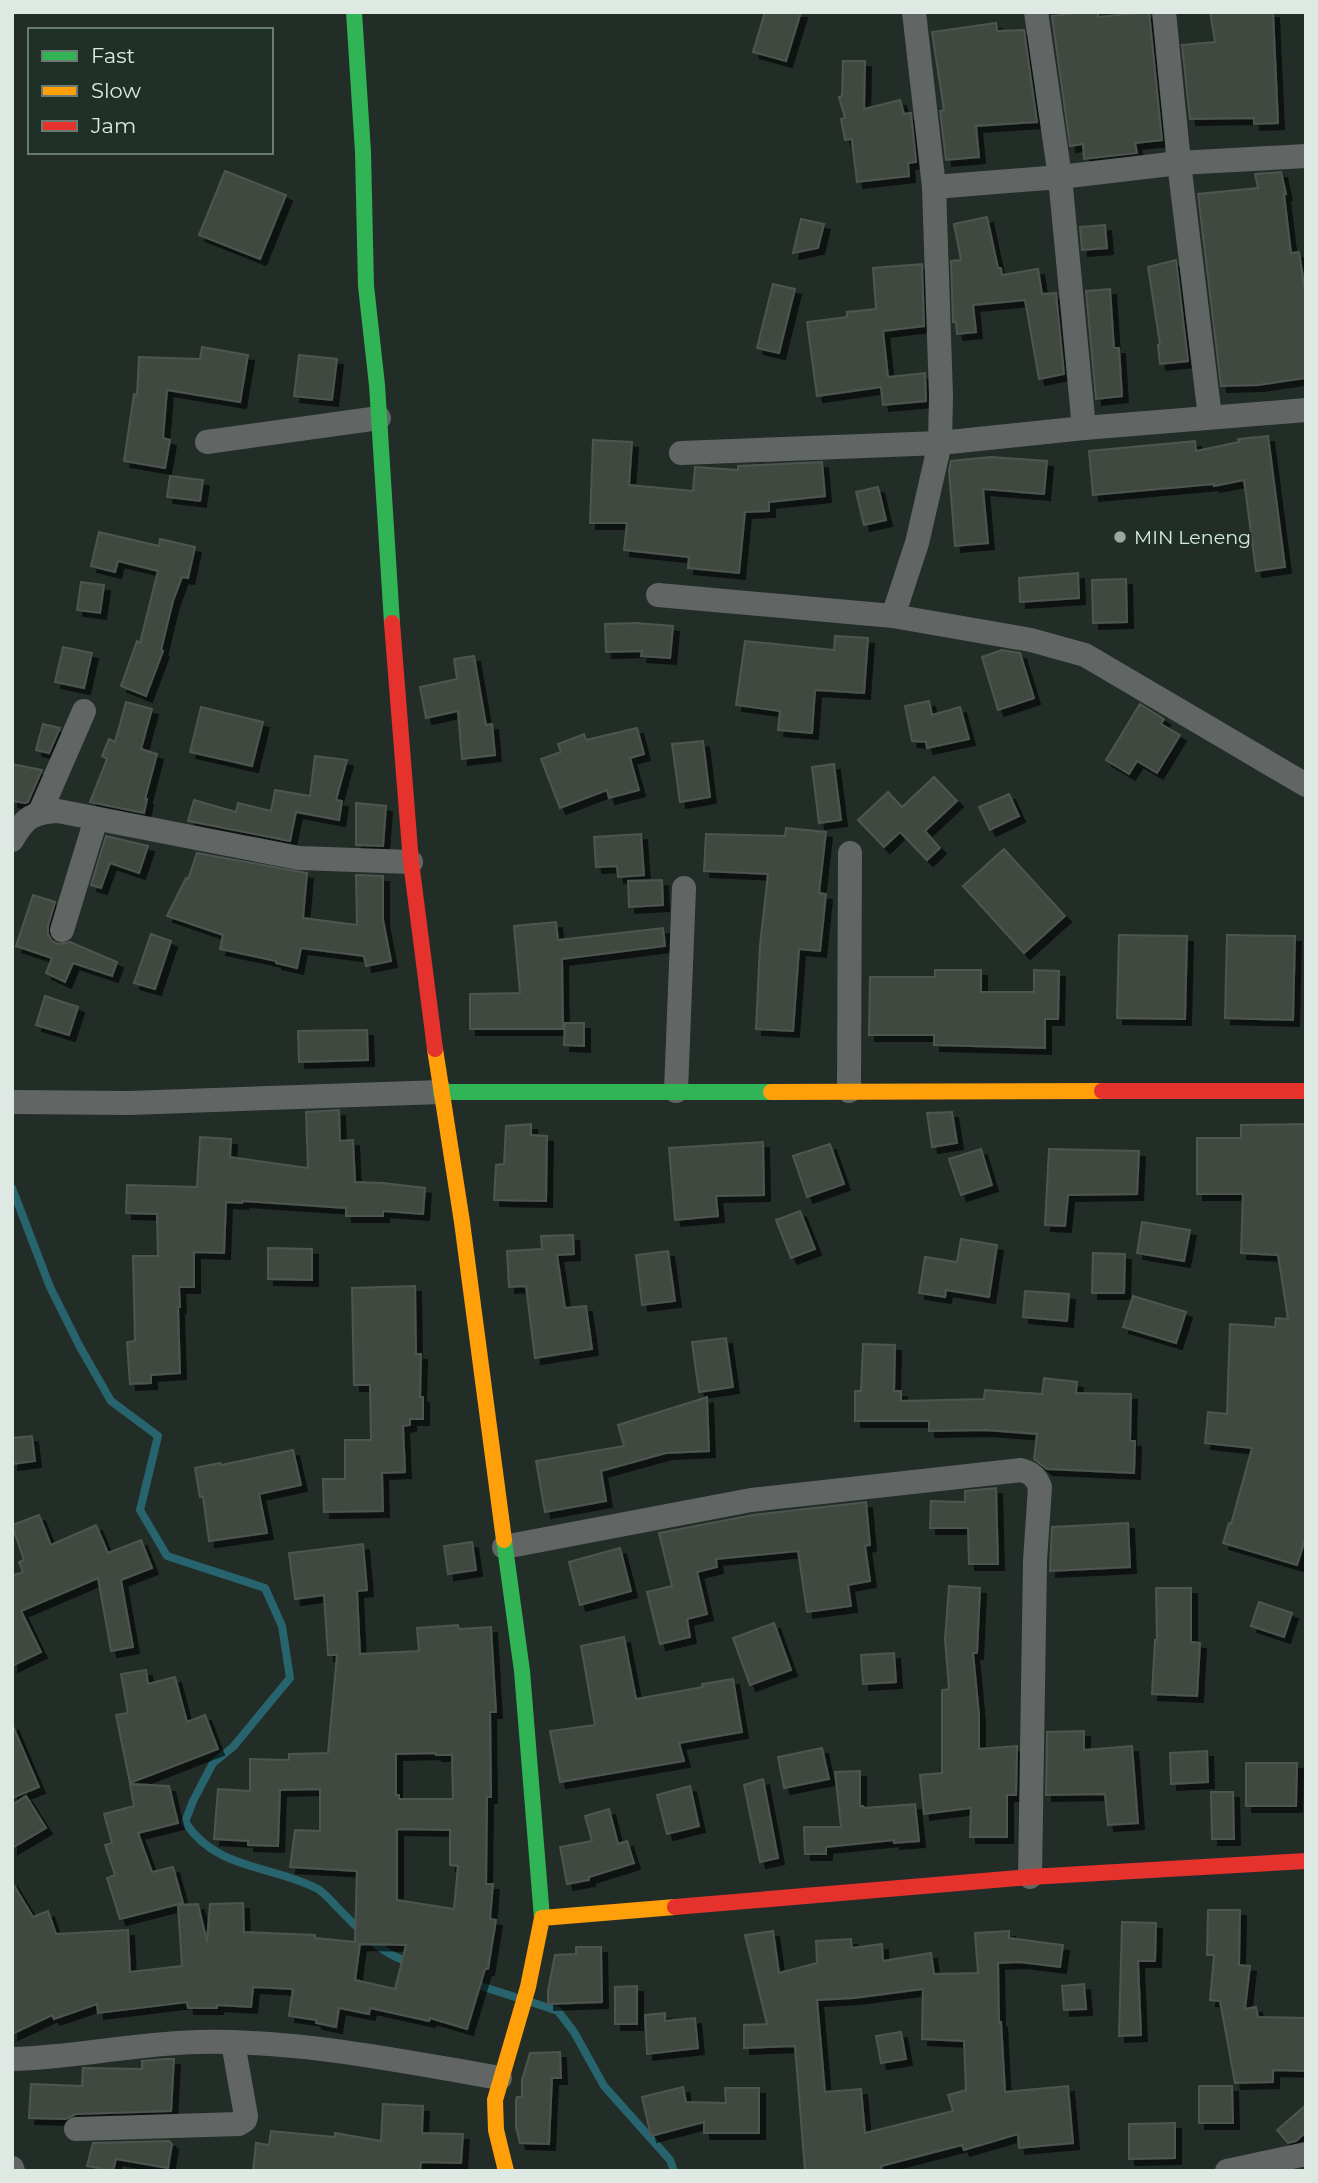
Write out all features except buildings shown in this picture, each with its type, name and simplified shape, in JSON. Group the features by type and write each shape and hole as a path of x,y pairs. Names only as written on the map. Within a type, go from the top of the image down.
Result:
{"street":[{"path":"354,12 363,152 366,286 379,418 411,862 440,1092 462,1223 522,1671 542,1918 528,1987 495,2100 496,2130 506,2171"},
{"path":"893,616 916,542 940,443 941,396 934,187 914,12"},
{"path":"1036,12 1060,177 1084,428"},
{"path":"1164,12 1179,163 1210,417"},
{"path":"934,187 1060,177 1179,163 1306,156"},
{"path":"681,453 940,443 1306,410"},
{"path":"207,442 379,418"},
{"path":"659,595 893,616 1031,640 1085,655 1306,785"},
{"path":"40,812 84,711"},
{"path":"12,839 27,819 40,812 58,811 299,858 411,862"},
{"path":"62,930 96,819"},
{"path":"849,1091 850,853"},
{"path":"676,1091 684,888"},
{"path":"12,1102 129,1103 440,1092 1306,1091"},
{"path":"504,1547 751,1500 1021,1470 1029,1472 1036,1477 1040,1487 1033,1617 1030,1877"},
{"path":"542,1918 1030,1877 1306,1861"},
{"path":"12,2059 54,2058 126,2047 198,2042 233,2043 361,2054 500,2078"},
{"path":"76,2129 239,2124 246,2116 233,2043"},
{"path":"1227,2171 1306,2154"}],"waterway":[{"path":"12,1188 50,1287 111,1401 158,1436 140,1510 167,1556 265,1588 282,1626 290,1678 233,1747 213,1763 185,1822 198,1838 228,1858 319,1890 380,1948 413,1963"},
{"path":"471,1983 515,1997"},
{"path":"531,2002 558,2011 574,2032 604,2086 670,2160 674,2171"}],"traffic: fast":[{"path":"354,12 363,152 366,286 377,385 392,623"},
{"path":"441,1092 771,1092"},
{"path":"504,1540 522,1671 542,1918"}],"traffic: slow":[{"path":"435,1049 462,1222 504,1540"},
{"path":"771,1092 1102,1091"},
{"path":"506,2171 496,2130 495,2100 528,1987 542,1918 675,1907"}],"traffic: jam":[{"path":"392,623 411,862 435,1049"},
{"path":"1102,1091 1306,1091"},
{"path":"675,1907 1030,1877 1306,1861"}],"place":[{"name":"MIN Leneng","path":"1120,537"}]}
